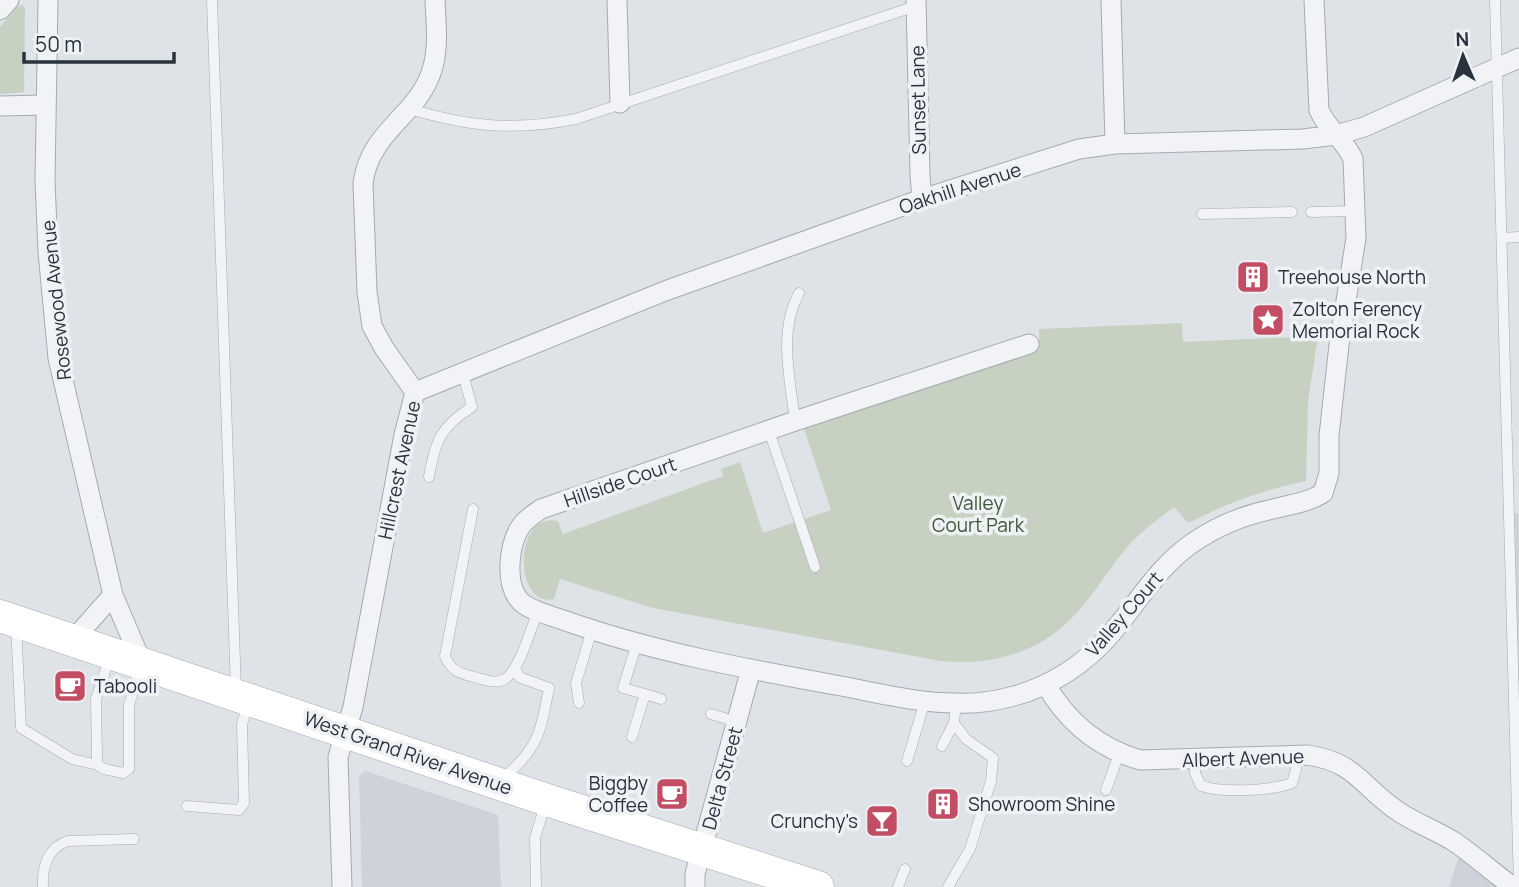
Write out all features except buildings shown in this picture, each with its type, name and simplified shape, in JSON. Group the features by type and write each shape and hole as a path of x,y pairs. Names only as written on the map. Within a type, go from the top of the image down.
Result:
{"main road":[{"name":"West Grand River Avenue","path":"8,618 547,800 818,887"}],"street":[{"path":"0,10 9,0"},
{"name":"Rosewood Avenue","path":"48,0 48,252 58,358 113,595 142,663"},
{"name":"Hillcrest Avenue","path":"342,887 338,757 353,706 404,435 415,392 372,326 367,292 364,175 368,158 384,135 410,109 432,70 436,48 435,0"},
{"path":"617,0 620,103"},
{"path":"1111,0 1115,144"},
{"path":"1314,0 1317,99 1322,118 1353,159 1356,211"},
{"name":"Sunset Lane","path":"916,3 922,199"},
{"name":"Oakhill Avenue","path":"415,392 665,291 922,199 1079,149 1115,144 1303,139 1336,135 1364,127 1519,58"},
{"path":"0,106 46,105"},
{"name":"Valley Court","path":"751,669 925,700 955,713 1013,696 1046,685 1094,652 1156,577 1192,544 1241,519 1311,500 1323,493 1329,473 1329,436 1339,345 1356,238 1356,211"},
{"name":"Hillside Court","path":"751,669 637,643 538,611 521,601 514,592 511,565 513,538 523,522 541,509 794,421 1029,344"},
{"path":"73,640 113,595"},
{"name":"Delta Street","path":"695,887 695,874 751,669"},
{"name":"Albert Avenue","path":"1046,685 1069,718 1092,738 1119,754 1140,760 1296,755 1329,758 1350,769 1399,812 1456,843 1513,887"}],"lane":[{"path":"187,806 239,810 244,803 243,696 212,0"},
{"path":"1495,0 1519,887"},
{"path":"410,109 447,121 516,127 576,120 916,3"},
{"path":"1311,212 1356,211"},
{"path":"1202,214 1292,212"},
{"path":"1502,238 1519,237"},
{"path":"794,421 786,333 791,307 799,293"},
{"path":"429,477 433,453 445,428 453,419 472,407 463,374"},
{"path":"769,431 815,567"},
{"path":"473,509 445,656 449,666 456,672 493,682 504,680 515,668 538,611"},
{"path":"8,618 21,728 72,759 123,773 130,769 129,705 142,663"},
{"path":"579,703 576,683 592,630"},
{"path":"637,643 623,688 660,699"},
{"path":"98,765 96,699 112,653"},
{"path":"497,783 535,746 549,688 519,677 515,668"},
{"path":"632,737 645,694"},
{"path":"907,761 925,700"},
{"path":"943,746 955,713"},
{"path":"948,887 970,849 990,781 993,758 966,739 955,713"},
{"path":"711,714 737,722"},
{"path":"1106,790 1119,754"},
{"path":"1195,760 1195,773 1201,786 1214,790 1280,787 1292,783 1296,770 1296,755"},
{"path":"608,818 617,788"},
{"path":"536,887 535,838 547,800"},
{"path":"43,887 44,868 50,852 59,844 68,841 134,839"},
{"path":"898,887 905,869"}],"shaded area":[{"path":"1519,513 1519,818 1509,514"},
{"path":"365,771 498,815 501,887 362,887 359,776"},
{"path":"1459,856 1504,887 1449,887"}],"green space":[{"path":"23,5 24,92 0,94 0,27 18,6"},
{"name":"Valley Court Park","path":"1182,323 1183,342 1318,336 1308,402 1306,481 1247,497 1191,522 1187,522 1174,507 1129,545 1069,621 1041,642 1026,649 976,662 941,661 653,608 560,579 554,599 541,598 531,590 524,560 526,544 532,530 543,522 558,521 563,534 723,476 721,469 740,462 763,533 831,510 803,426 1039,349 1039,329"}],"place":[{"name":"Treehouse North","path":"1253,277"},
{"name":"Zolton Ferency Memorial Rock","path":"1268,320"},
{"name":"Tabooli","path":"70,686"},
{"name":"Biggby Coffee","path":"672,794"},
{"name":"Showroom Shine","path":"943,804"},
{"name":"Crunchy's","path":"882,821"}]}
